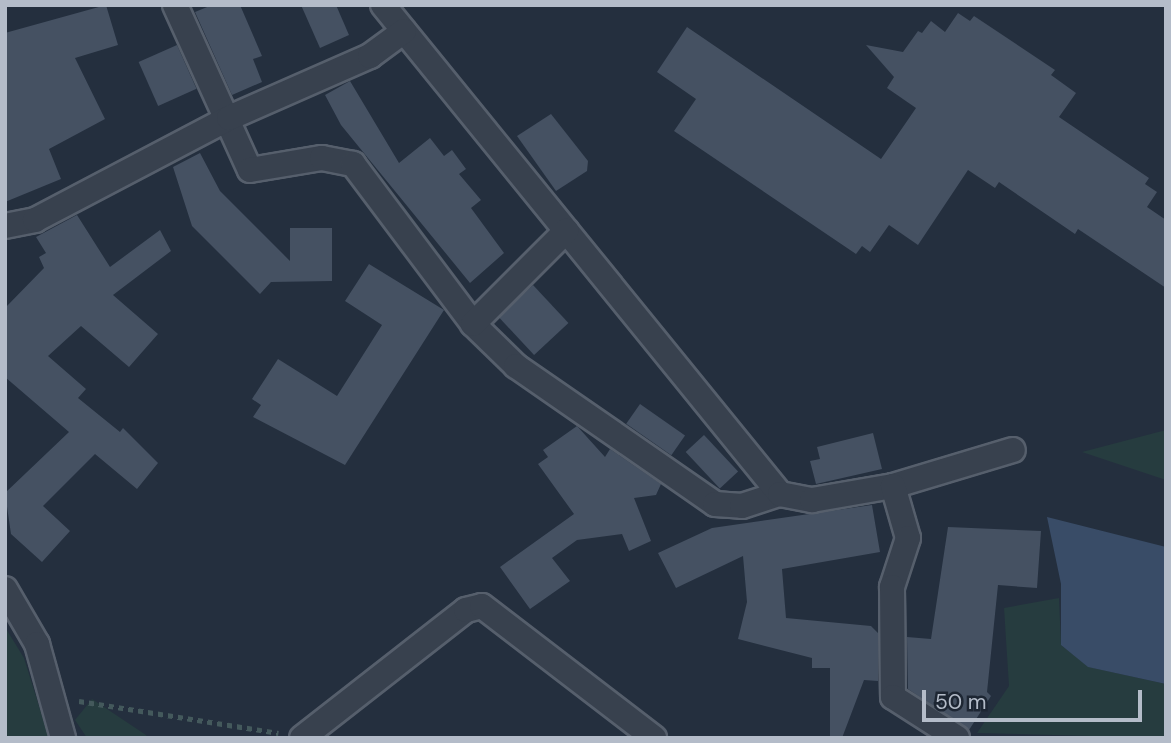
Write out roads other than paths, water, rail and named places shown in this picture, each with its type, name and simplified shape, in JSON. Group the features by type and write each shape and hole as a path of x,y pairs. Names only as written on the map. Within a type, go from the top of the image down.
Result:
{"street":[{"path":"175,5 229,118 250,170 322,158 353,164 473,324 516,366 715,504 742,506 780,494 812,500 893,486 1013,450"},
{"path":"383,5 780,494"},
{"path":"5,226 35,220 229,118 370,56 404,31"},
{"path":"473,324 566,231"},
{"path":"893,486 908,538 892,587 892,697 957,738"},
{"path":"5,589 37,644 63,738"},
{"path":"303,737 466,610 482,606 654,738"}],"water":[{"path":"1047,517 1166,547 1166,684 1088,667 1061,645 1061,584"}]}
